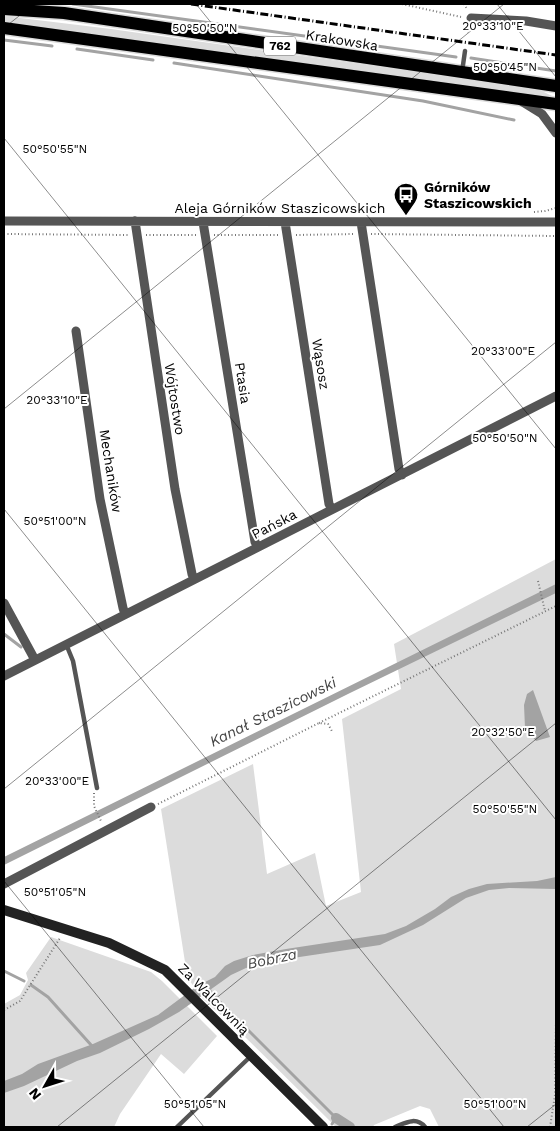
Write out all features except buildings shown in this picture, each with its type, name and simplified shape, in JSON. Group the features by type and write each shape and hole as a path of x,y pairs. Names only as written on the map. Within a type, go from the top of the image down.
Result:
{"main road":[{"name":"Krakowska","path":"4,9 64,13 556,86"},
{"name":"762","path":"4,28 556,104"},
{"name":"Za Walcownią","path":"4,910 109,943 158,966 174,977 323,1127"}],"street":[{"path":"471,18 526,21 556,26"},
{"path":"519,99 542,114 556,133"},
{"name":"Aleja Górników Staszicowskich","path":"4,221 556,222"},
{"name":"Wójtostwo","path":"135,221 175,490 194,579"},
{"name":"Ptasia","path":"203,222 255,542 258,547"},
{"name":"Wąsosz","path":"285,222 328,494 332,509"},
{"path":"361,222 399,469 402,475"},
{"name":"Mechaników","path":"76,331 100,499 125,614"},
{"name":"Pańska","path":"4,676 556,396"},
{"path":"4,603 34,660"},
{"path":"4,884 152,807"}],"lane":[{"path":"468,30 471,18"},
{"path":"462,73 464,52"},
{"path":"66,644 72,661 97,788"},
{"path":"177,1127 251,1056"},
{"path":"394,1127 413,1121 420,1122 425,1127"}],"path":[{"path":"402,4 471,18"},
{"path":"538,581 545,612"},
{"path":"152,807 556,606"},
{"path":"319,723 328,724 333,733"},
{"path":"93,796 94,806 102,822"},
{"path":"4,1010 20,1001 60,938"},
{"path":"550,1127 555,1095 556,1019"}],"shaded area":[{"path":"4,16 111,29 529,88 542,91 556,98 4,22"},
{"path":"556,559 556,1127 439,1127 430,1109 420,1106 373,1127 336,1127 242,1034 203,999 181,969 185,962 161,809 253,764 267,874 315,853 326,906 361,892 342,719 401,689 394,644"},
{"path":"51,937 151,972 217,1036 184,1074 161,1054 120,1114 114,1127 4,1127 4,1004 20,995 28,980 26,973"}],"water":[{"path":"556,584 556,593 4,865 4,857"},
{"path":"533,690 550,737 536,741 525,728 524,705 527,694"},
{"name":"Bobrza","path":"556,877 556,889 509,888 489,890 466,898 423,925 380,945 286,959 246,968 231,975 179,1012 149,1029 100,1053 4,1093 4,1081 22,1074 38,1064 93,1044 158,1015 197,986 215,977 225,966 234,961 253,955 286,949 385,934 406,926 451,897 469,889 487,884 537,881"}],"waterway":[{"path":"73,4 456,57"},
{"path":"4,40 52,46"},
{"path":"77,49 153,60"},
{"path":"471,58 556,71"},
{"path":"174,63 423,101 514,120"},
{"path":"4,634 21,647"},
{"path":"4,971 24,981"},
{"path":"31,985 48,997 92,1046"},
{"path":"209,988 211,993 336,1118 332,1124"},
{"path":"336,1118 350,1127"}],"railway":[{"path":"191,4 556,55"}],"place":[{"name":"Górników Staszicowskich","path":"406,216"}],"water label":[{"name":"Kanał Staszicowski","path":"273,712"}]}
